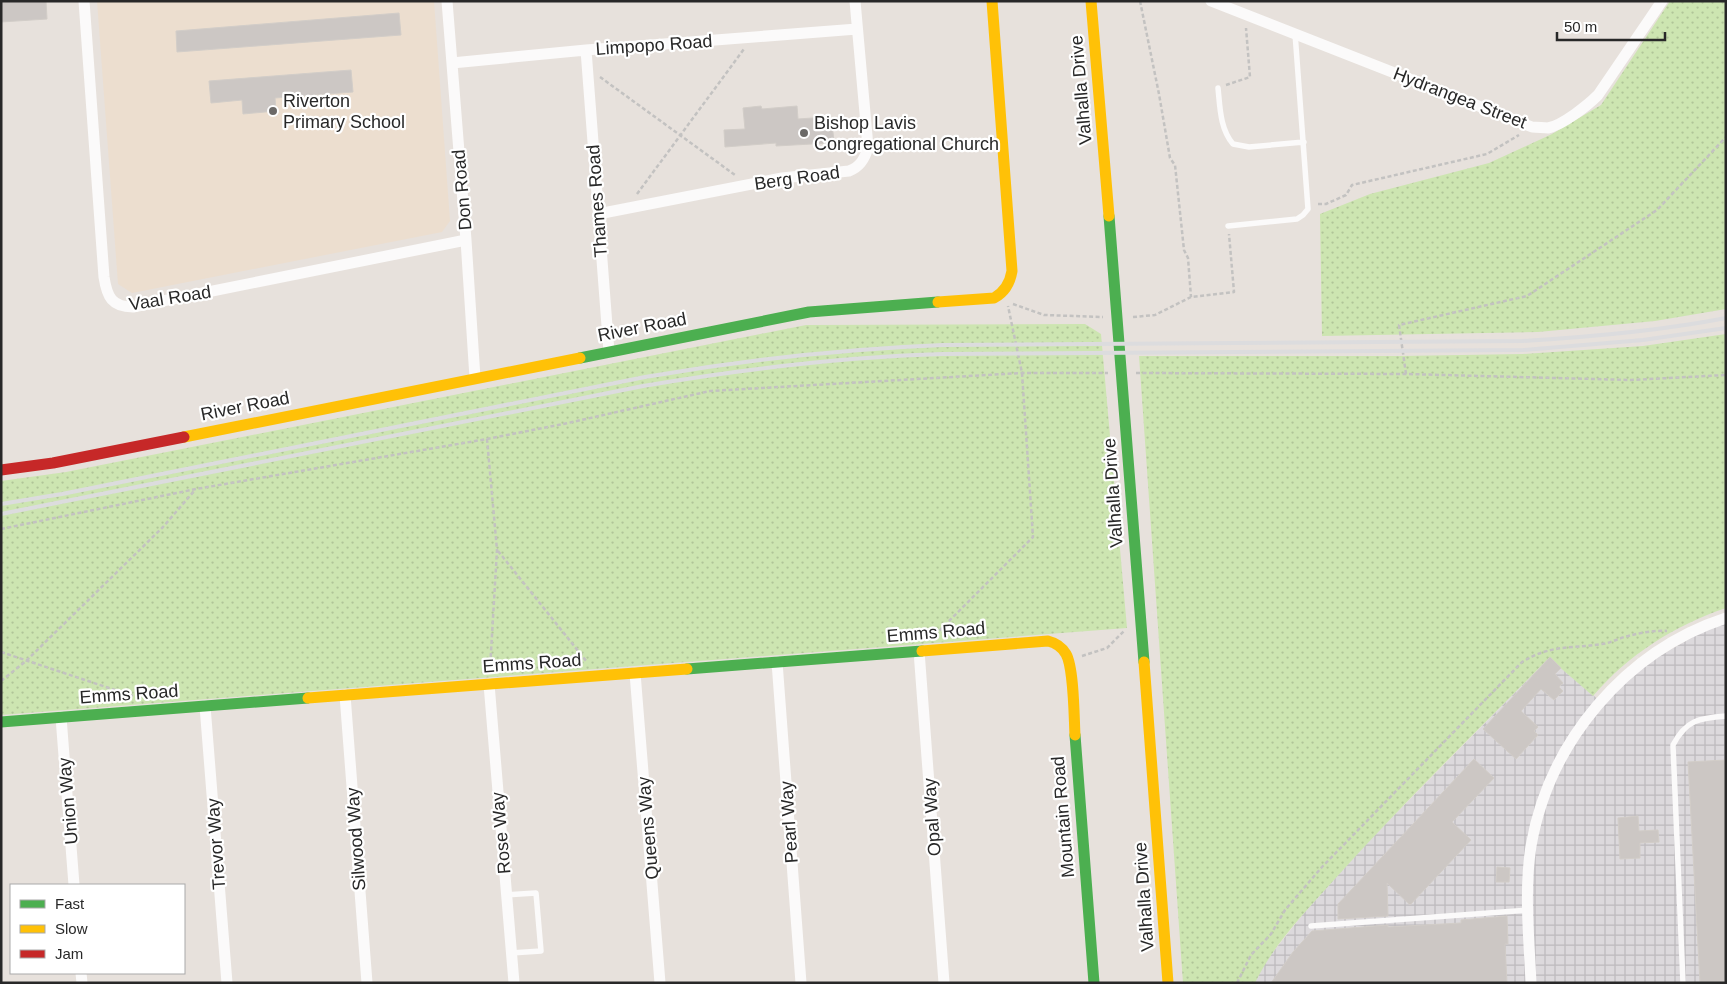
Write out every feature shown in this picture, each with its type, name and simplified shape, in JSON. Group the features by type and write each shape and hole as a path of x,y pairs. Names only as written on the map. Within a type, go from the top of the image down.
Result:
{"street":[{"name":"Vaal Road","path":"84,1 104,278 109,297 115,303 123,307 133,307 466,240"},
{"name":"Don Road","path":"447,1 475,378"},
{"name":"Berg Road","path":"598,214 782,178 856,169 862,162 868,147 855,1"},
{"name":"River Road","path":"1,470 53,463 809,312 987,299 1000,295 1008,286 1012,270 992,1"},
{"name":"Valhalla Drive","path":"1092,1 1168,983"},
{"name":"Hydrangea Street","path":"1211,1 1532,127 1546,128 1553,126 1593,101 1662,1"},
{"name":"Limpopo Road","path":"452,63 586,50 857,29"},
{"name":"Thames Road","path":"586,50 609,352"},
{"path":"1532,983 1528,872 1543,801 1563,755 1588,717 1610,691 1646,659 1692,632 1726,618"},
{"name":"Emms Road","path":"1,722 1042,641 1054,642 1066,654"},
{"name":"Opal Way","path":"919,651 944,983"},
{"name":"Mountain Road","path":"1066,654 1094,983"},
{"name":"Pearl Way","path":"777,662 801,983"},
{"name":"Queens Way","path":"635,673 660,983"},
{"name":"Rose Way","path":"490,684 514,983"},
{"name":"Silwood Way","path":"345,695 367,983"},
{"name":"Trevor Way","path":"206,706 227,983"},
{"name":"Union Way","path":"61,717 74,884"}],"lane":[{"path":"1228,226 1297,219 1308,209 1296,33"},
{"path":"1218,88 1227,137 1233,144 1254,147 1304,142"},
{"path":"1683,983 1673,745 1679,734 1691,722 1726,716"},
{"path":"506,895 536,893 541,951 511,953"},
{"path":"1311,926 1528,910"}],"path":[{"path":"1140,1 1170,158 1175,165 1184,250 1188,258 1191,297"},
{"path":"1218,88 1250,77 1246,30 1250,16"},
{"path":"630,208 634,198 744,50 745,38"},
{"path":"587,71 599,76 739,178 744,185"},
{"path":"1309,204 1326,204 1346,195 1352,185 1487,154 1532,127"},
{"path":"1406,374 1399,326 1527,296 1657,210 1726,137"},
{"path":"1133,317 1155,314 1191,297 1234,292 1228,226"},
{"path":"919,651 1033,537 1022,373 1007,302 1044,315 1104,318"},
{"path":"1,529 196,489 487,439 710,392 1022,373 1110,373"},
{"path":"1130,373 1406,374 1631,380 1726,375"},
{"path":"487,439 497,550 490,684"},
{"path":"1,681 26,661 162,527 196,489"},
{"path":"497,550 598,675"},
{"path":"1066,654 1096,653 1107,648 1123,631 1129,628"},
{"path":"1237,983 1251,955 1271,934 1284,910 1322,867 1522,662 1534,654 1560,647 1603,644 1659,630 1668,631 1679,639"},
{"path":"1,652 134,696"}],"shaded area":[{"name":"Riverton Primary School","path":"97,1 434,1 450,221 442,232 132,293 118,284"},
{"path":"1726,618 1726,983 1255,983 1263,965 1304,913 1368,842 1549,658 1600,701 1628,674"}],"green space":[{"path":"1670,1 1726,1 1726,309 1655,321 1538,332 1322,336 1320,214 1370,194 1489,163 1552,134 1601,105"},
{"path":"1085,324 1101,334 1127,628 1,715 1,481 66,472 806,325"},
{"path":"1726,334 1726,608 1689,623 1654,643 1621,667 1593,696 1549,658 1359,852 1290,929 1271,955 1255,983 1183,983 1139,356 1523,354 1643,346"}],"building":[{"path":"1,1 46,1 47,19 1,22"},
{"path":"399,13 401,35 177,52 176,31"},
{"path":"351,70 353,92 275,98 276,111 243,114 242,100 211,103 209,81"},
{"path":"761,106 762,109 797,106 798,119 827,117 828,124 832,124 834,141 829,141 829,143 776,146 776,143 725,147 724,130 745,129 743,108"},
{"path":"1550,657 1561,668 1555,674 1563,683 1559,687 1563,691 1554,700 1541,689 1521,711 1538,727 1534,731 1538,735 1516,759 1483,729"},
{"path":"1474,759 1494,778 1452,822 1471,840 1410,905 1387,883 1388,916 1338,919 1338,904"},
{"path":"1726,760 1726,983 1700,983 1688,762"},
{"path":"1638,816 1639,831 1658,830 1659,842 1640,843 1640,858 1620,859 1618,818"},
{"path":"1497,867 1510,868 1509,882 1496,882"},
{"path":"1507,916 1508,944 1505,944 1507,983 1271,983 1293,952 1312,931 1388,925 1388,927 1461,923 1461,920"}],"railway":[{"path":"1,504 62,494 645,377 719,365 794,356 868,349 943,345 1522,341 1625,333 1676,327 1726,318"},
{"path":"1,514 643,386 793,365 943,354 1523,350 1643,340 1726,328"}],"traffic: fast":[{"path":"1109,216 1144,662"},
{"path":"580,358 809,312 938,302"},
{"path":"687,669 922,651"},
{"path":"1,722 308,698"},
{"path":"1075,735 1094,983"}],"traffic: slow":[{"path":"938,302 994,298 1006,287 1012,271 992,1"},
{"path":"1091,1 1109,216"},
{"path":"184,437 580,358"},
{"path":"922,651 1048,641 1056,644 1066,654 1071,670 1075,735"},
{"path":"1144,662 1168,983"},
{"path":"308,698 687,669"}],"traffic: jam":[{"path":"1,470 53,463 184,437"}],"place":[{"name":"Riverton Primary School","path":"273,111"},
{"name":"Bishop Lavis Congregational Church","path":"804,133"}]}
